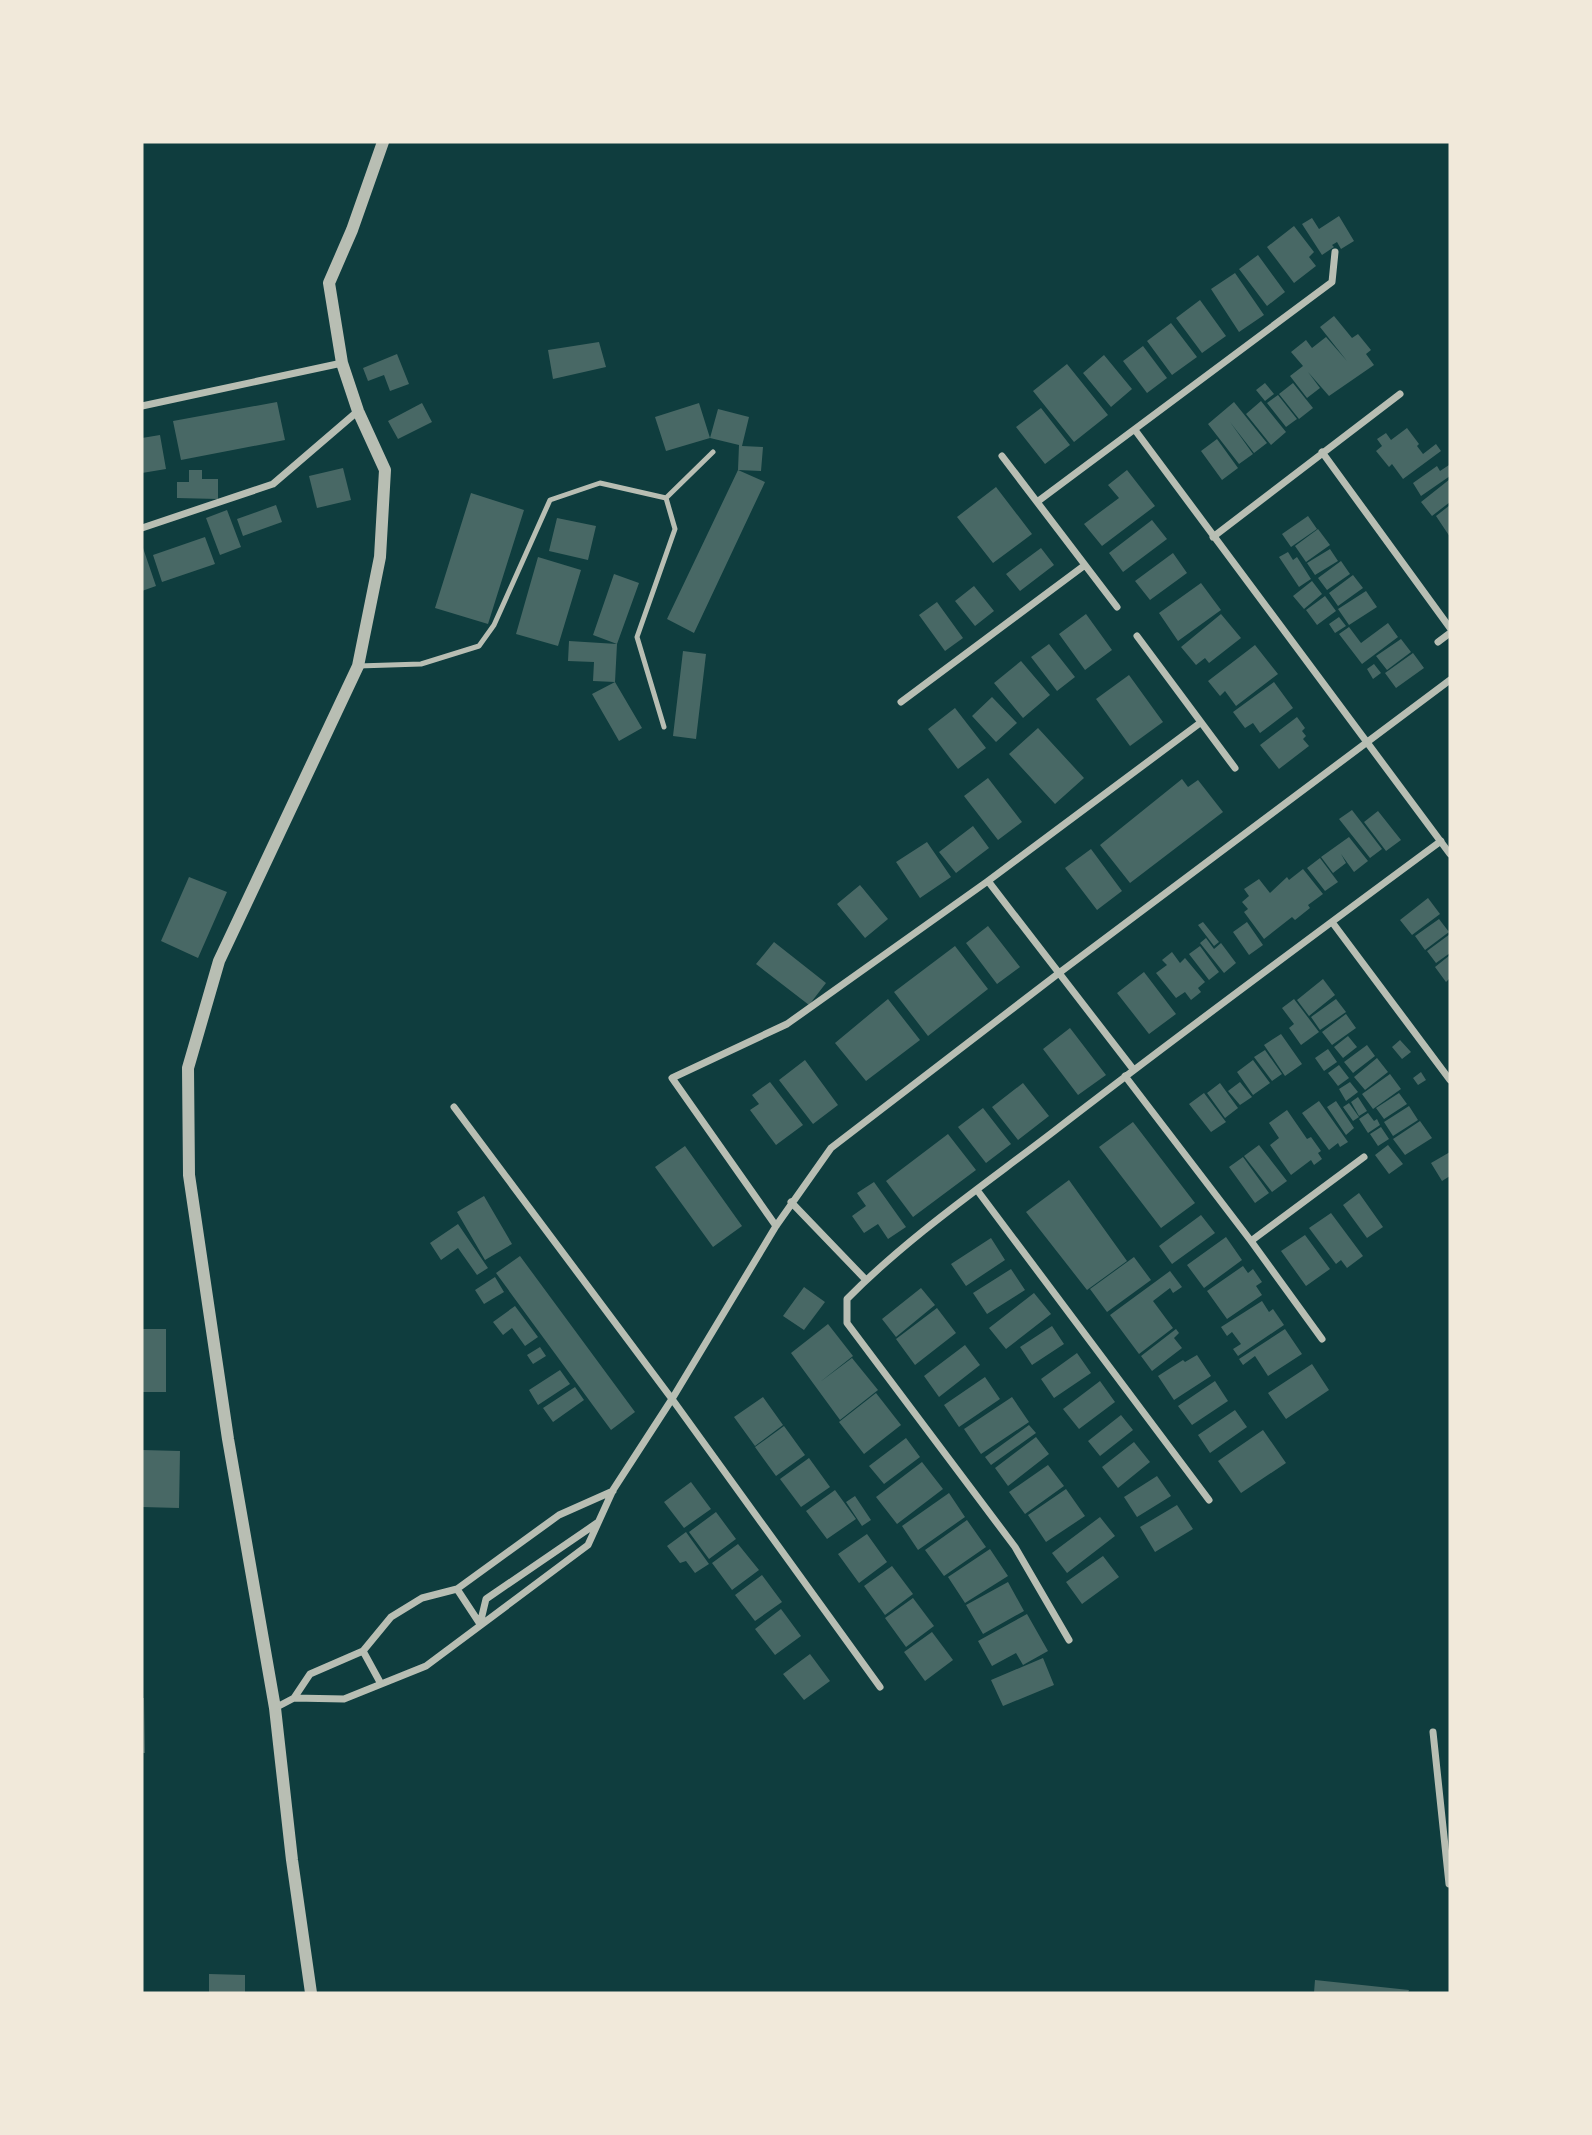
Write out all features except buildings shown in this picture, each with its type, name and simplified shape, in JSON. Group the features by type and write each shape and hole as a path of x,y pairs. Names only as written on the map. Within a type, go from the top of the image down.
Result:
{"street":[{"path":"311,1993 292,1860 275,1708 228,1439 189,1175 188,1068 219,961 358,666 380,557 385,470 358,411 342,363 329,283 352,230 383,142"},
{"path":"1037,502 1332,282 1335,252"},
{"path":"142,406 342,363"},
{"path":"1213,537 1400,394"},
{"path":"142,527 273,484 358,411"},
{"path":"1135,430 1450,854"},
{"path":"1322,452 1450,631 1438,642"},
{"path":"1002,456 1117,607"},
{"path":"901,702 1085,565"},
{"path":"1137,636 1235,768"},
{"path":"294,1698 344,1699 426,1666 587,1545 613,1490 672,1399 791,1202 831,1148 1450,680"},
{"path":"776,1226 672,1078 787,1024 988,881 1200,723"},
{"path":"1069,1640 1015,1547 847,1323 847,1299 866,1280 976,1190 1133,1069 1441,841"},
{"path":"988,881 1133,1069"},
{"path":"1332,922 1450,1080"},
{"path":"1125,1076 1322,1339"},
{"path":"454,1107 672,1399 880,1687"},
{"path":"1251,1241 1364,1157"},
{"path":"976,1190 1209,1500"},
{"path":"791,1202 866,1280"},
{"path":"275,1708 294,1698 310,1674 363,1651 391,1617 422,1598 457,1589 559,1515 613,1490"},
{"path":"480,1624 486,1599 598,1523"},
{"path":"457,1589 480,1624"},
{"path":"363,1651 380,1684"},
{"path":"1433,1732 1449,1884"},
{"path":"1440,1793 1450,1792"}],"lane":[{"path":"666,498 713,452"},
{"path":"358,666 421,664 479,646 494,625 550,500 600,483 666,498"},
{"path":"664,727 637,637 675,529 666,498"}]}
